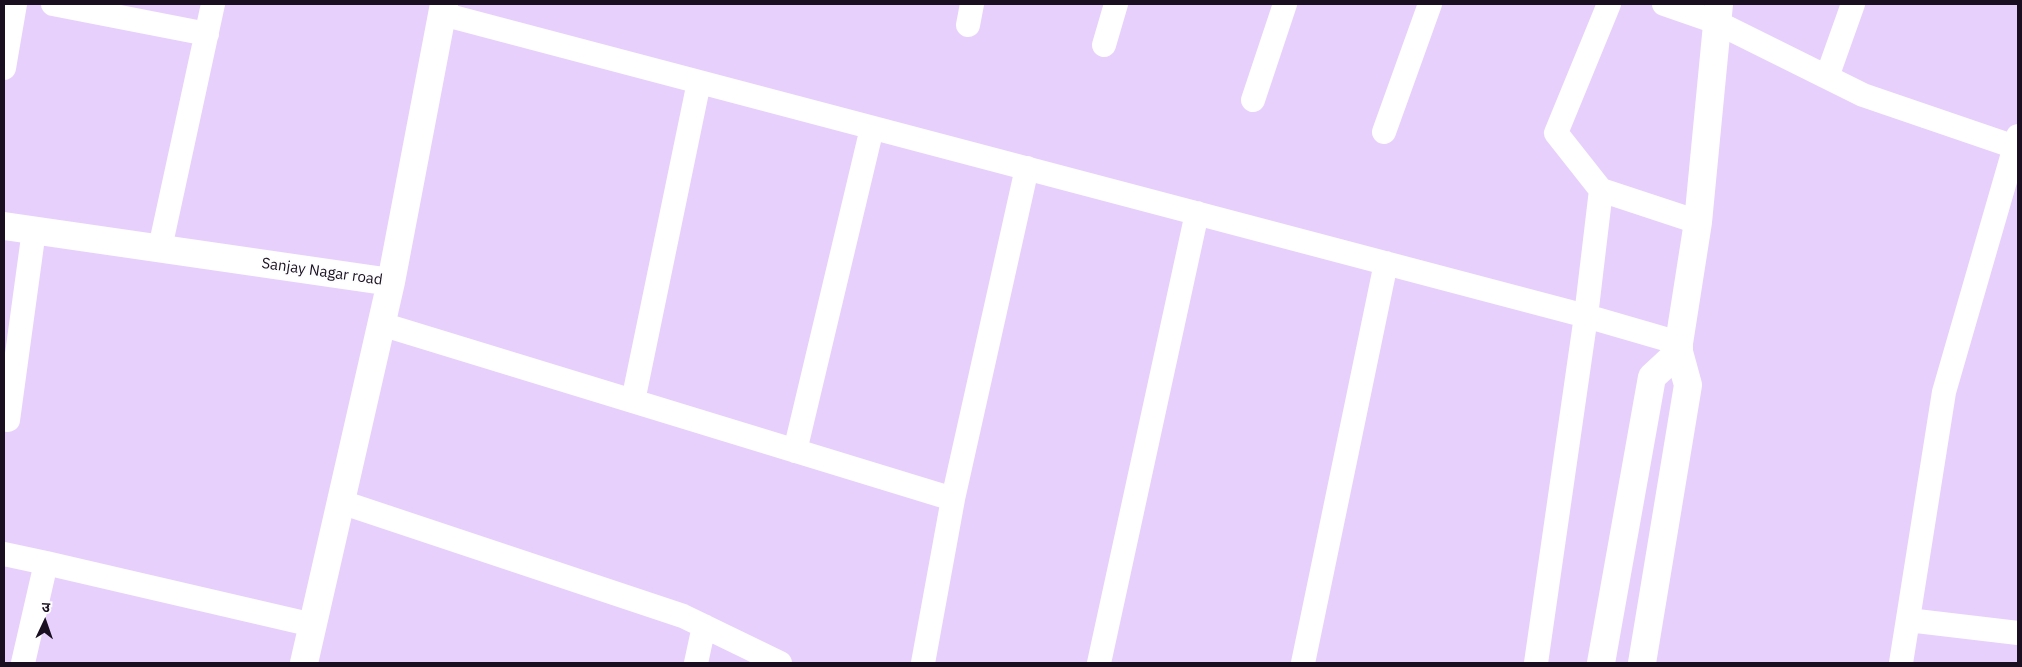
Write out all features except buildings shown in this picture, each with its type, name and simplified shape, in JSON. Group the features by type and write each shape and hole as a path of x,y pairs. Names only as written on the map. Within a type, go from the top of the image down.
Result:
{"street":[{"path":"4,68 15,4"},
{"path":"53,4 207,34"},
{"path":"160,248 213,4"},
{"path":"1104,46 1116,4"},
{"path":"1253,100 1285,4"},
{"path":"1384,132 1430,4"},
{"path":"1609,4 1556,133 1601,190 1698,222"},
{"path":"1664,4 1717,13 1827,77 1863,95 2017,144 1944,392 1901,663"},
{"path":"1827,77 1853,4"},
{"path":"443,9 699,82 1586,316 1679,348"},
{"name":"Sanjay Nagar road","path":"4,226 391,282 443,9"},
{"path":"1642,663 1688,385 1679,348 1698,222 1717,13"},
{"path":"633,401 699,82"},
{"path":"795,451 872,128"},
{"path":"923,663 954,500 1027,168"},
{"path":"1536,663 1586,316 1601,190"},
{"path":"1099,663 1197,213"},
{"path":"8,420 34,230"},
{"path":"1303,663 1386,263"},
{"path":"304,663 391,282"},
{"path":"381,324 954,500"},
{"path":"1600,663 1652,378 1679,348"},
{"path":"341,502 683,616 780,663"},
{"path":"4,554 313,626"},
{"path":"23,663 46,563"},
{"path":"1908,620 2018,633"},
{"path":"696,663 704,626"}]}
